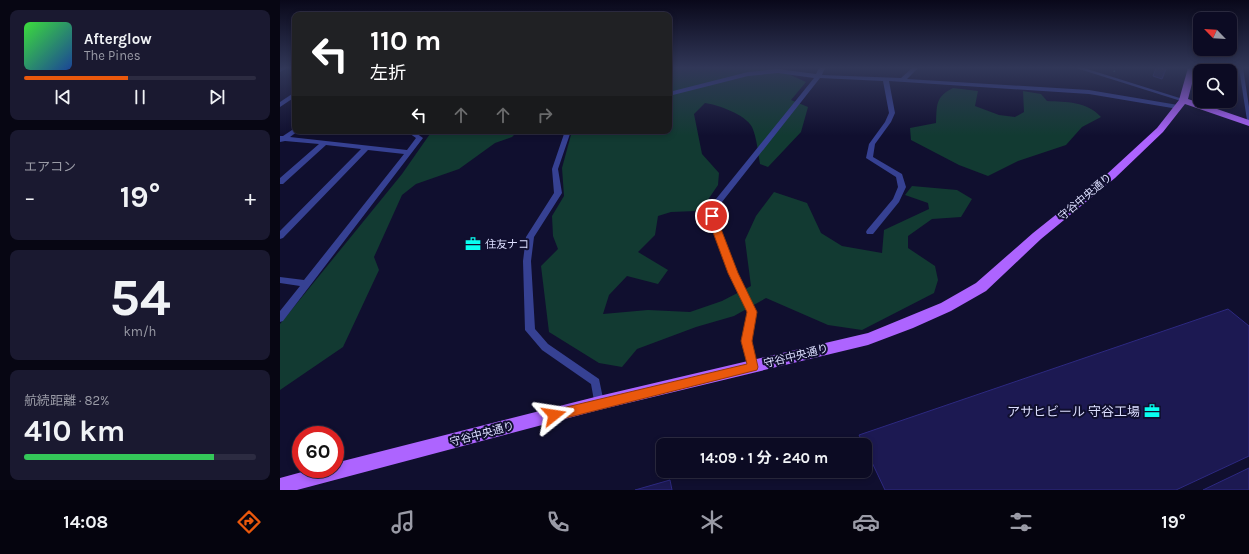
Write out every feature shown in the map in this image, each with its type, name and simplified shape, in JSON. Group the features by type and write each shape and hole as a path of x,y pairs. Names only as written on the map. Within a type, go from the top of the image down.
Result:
{"main road":[{"name":"守谷中央通り","path":"280,486 599,403 868,339 908,324 946,307 981,287 1037,236 1116,171 1160,130 1180,103 1184,91"},
{"path":"1180,103 1249,122"}],"street":[{"path":"753,367 746,341 752,312 733,273 712,216 719,200 807,91"},
{"path":"870,232 896,200 902,187 898,176 869,158 872,144 888,122 892,113 888,91"},
{"path":"1071,91 1180,103"},
{"path":"1145,91 1180,103"},
{"path":"280,105 292,96"},
{"path":"281,139 292,132"},
{"path":"280,318 420,138 414,134"},
{"path":"567,134 555,169 558,194 530,237 527,261 530,330 545,347 596,382 599,403"},
{"path":"281,139 326,142 409,152"},
{"path":"280,182 326,142"},
{"path":"280,236 367,147"},
{"path":"280,280 306,284"}],"lane":[{"path":"1244,91 1249,122"}],"green space":[{"path":"672,91 799,91 791,100 808,107 801,132 768,167 760,164 754,131 749,122 744,118 724,108 705,103 694,114 702,154 719,173 718,185 703,207 696,211 671,212 658,216 655,235 638,252 668,270 658,284 627,276 609,295 603,314 648,310 690,312 722,301 751,286 745,240 756,216 774,192 807,203 821,233 842,246 882,253 884,230 929,209 928,203 905,195 912,186 957,190 972,199 961,217 932,219 908,236 908,248 935,266 938,280 934,293 862,330 828,325 766,298 734,316 696,327 637,349 622,367 599,363 549,332 541,266 558,249 553,236 552,216 564,196 562,168 571,134 672,134"},
{"path":"947,91 978,91 975,106 999,115 1015,117 1024,112 1023,91 1041,94 1047,101 1069,102 1083,105 1101,117 1082,127 1066,145 1018,161 988,176 959,165 911,140 910,128 936,123 938,102"},
{"path":"430,134 515,134 512,137 495,143 459,169 416,184 402,195 374,257 379,270 343,347 280,390 280,324 402,174"}],"building":[{"path":"1228,309 1249,326 1249,456 1176,490 885,490 872,462 872,438 860,438 859,435"},
{"path":"1249,468 1249,490 1203,490"},
{"path":"670,480 672,490 635,490"}],"place":[{"name":"住友ナコ","path":"473,244"},
{"name":"アサヒビール 守谷工場","path":"1152,411"}],"route":[{"path":"554,415 753,367 746,341 752,312 733,273 712,216"}]}
